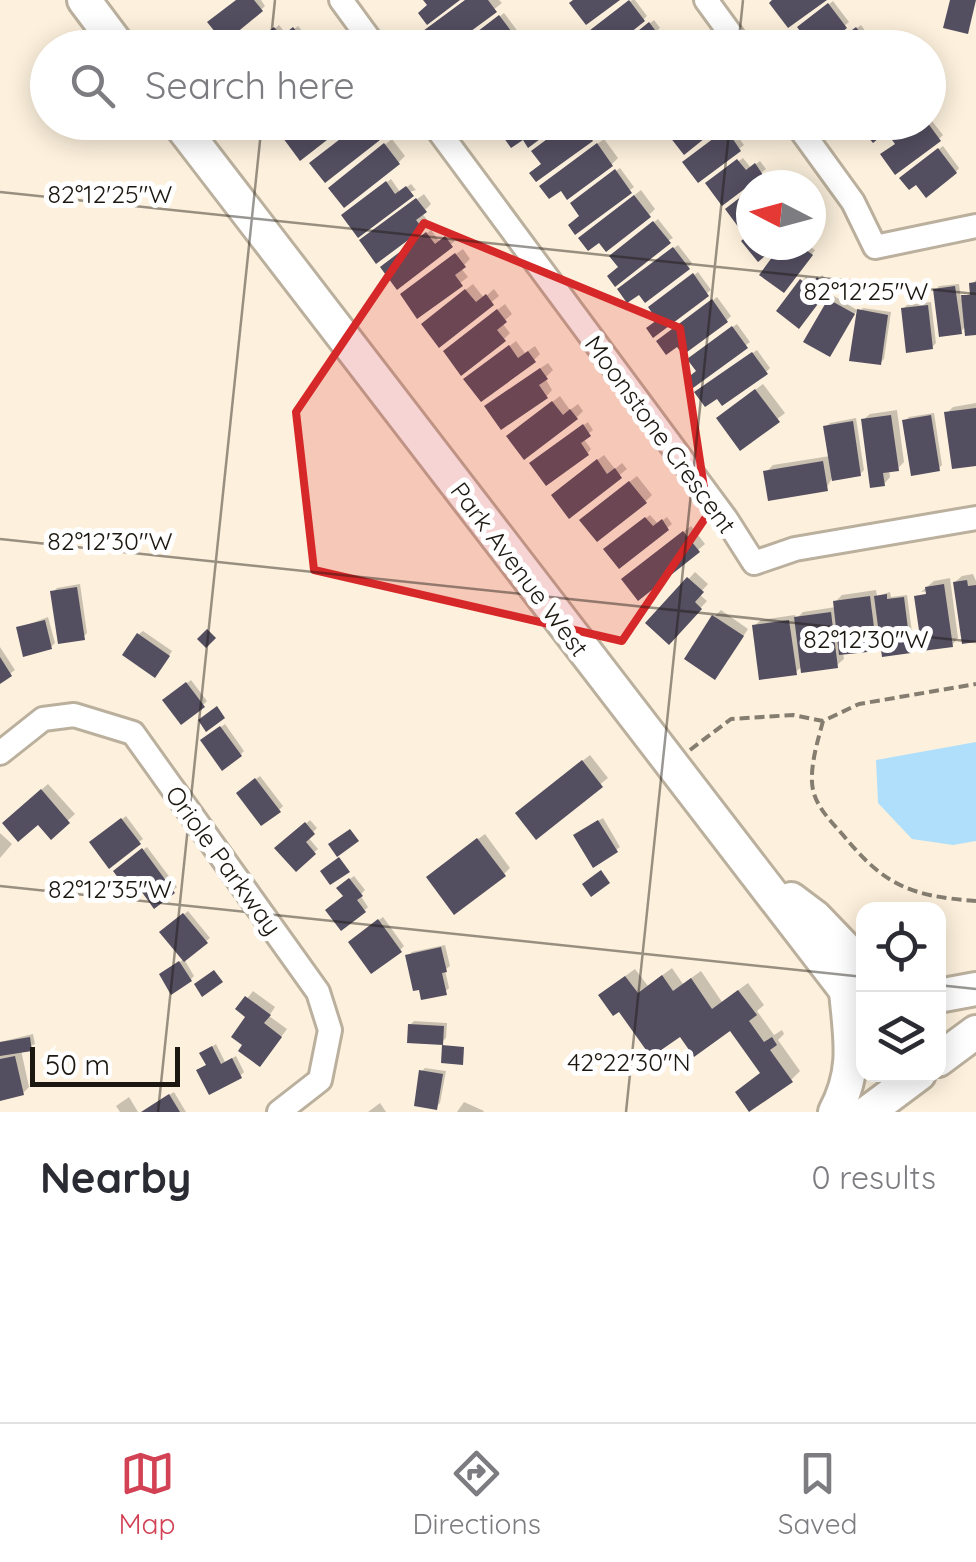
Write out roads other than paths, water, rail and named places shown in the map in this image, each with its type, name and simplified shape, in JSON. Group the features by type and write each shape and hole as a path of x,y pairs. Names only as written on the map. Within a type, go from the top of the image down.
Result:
{"main road":[{"path":"84,0 106,30"},
{"name":"Park Avenue West","path":"192,140 748,866 856,989"},
{"path":"946,995 976,989"},
{"path":"835,1112 847,1090 852,1065 858,992"},
{"path":"946,1054 976,1032"},
{"path":"868,1112 908,1082"}],"street":[{"path":"341,0 363,30"},
{"path":"706,0 728,30"},
{"name":"Moonstone Crescent","path":"445,140 754,563 795,548 976,518"},
{"path":"808,140 853,202 874,247 976,226"},
{"name":"Oriole Parkway","path":"0,753 43,718 74,715 133,733 318,992 330,1030 320,1080 279,1112"}],"water":[{"path":"976,742 976,841 953,845 912,839 878,803 876,760"}]}
